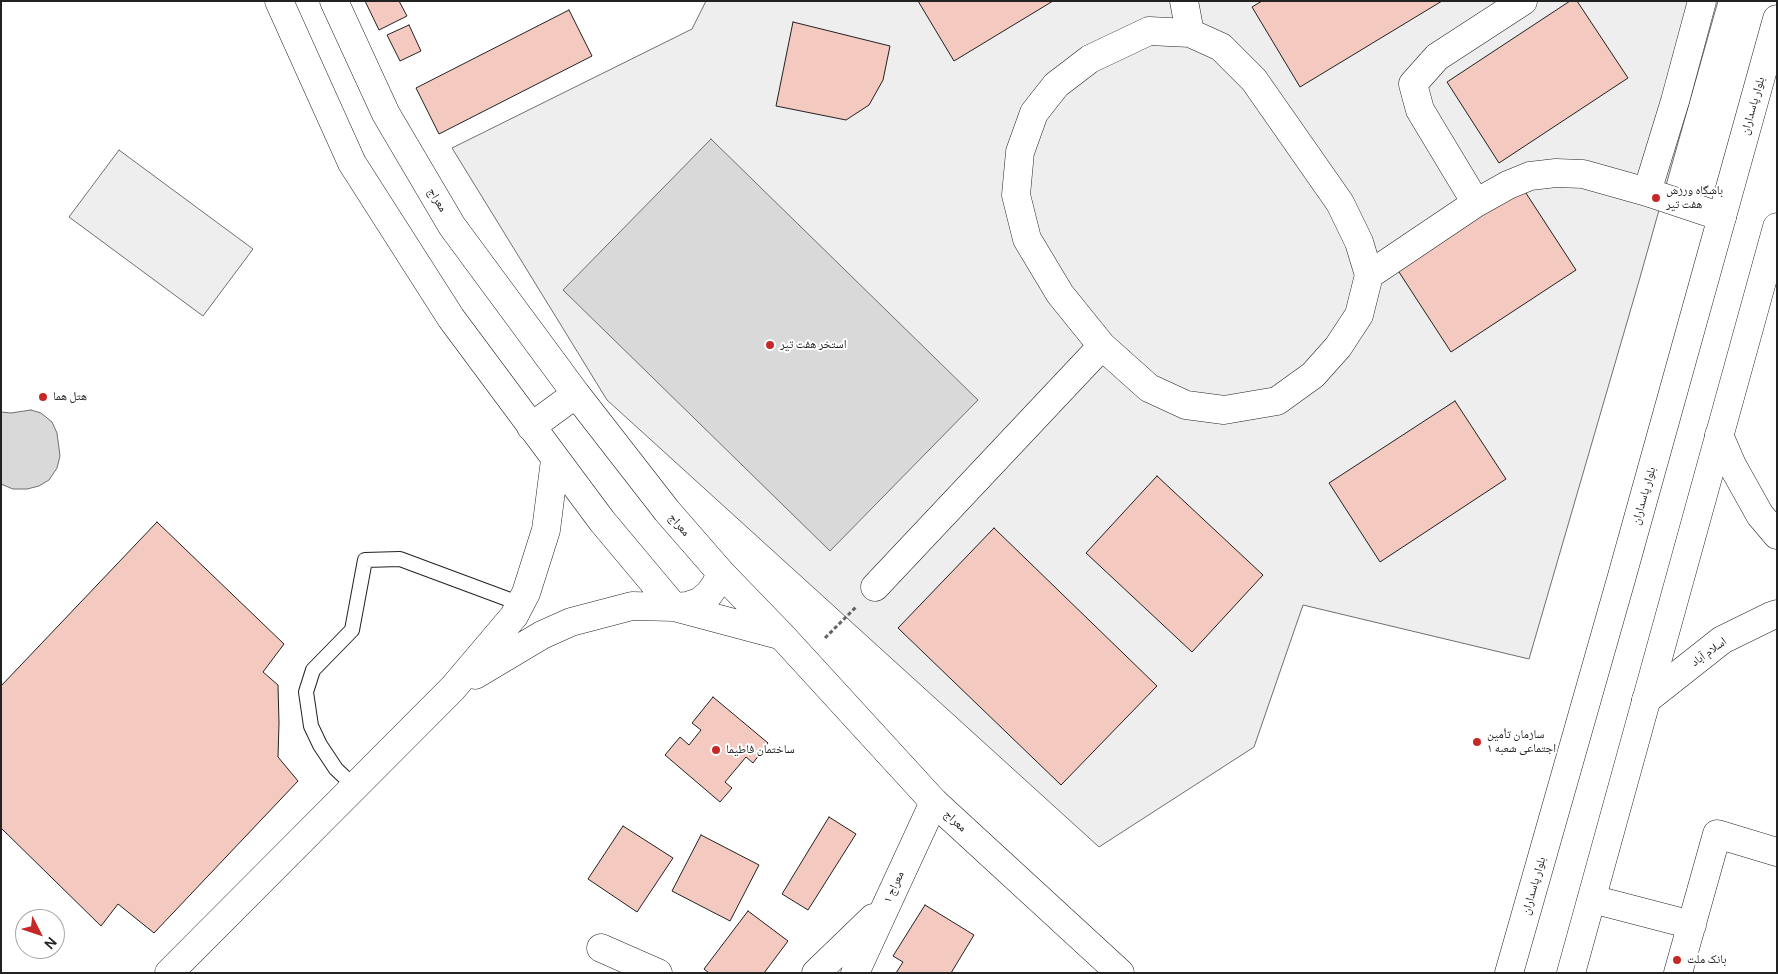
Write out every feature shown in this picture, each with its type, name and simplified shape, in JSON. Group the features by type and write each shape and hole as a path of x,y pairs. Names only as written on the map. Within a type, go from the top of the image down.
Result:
{"street":[{"path":"279,1 352,163 451,318 602,521 674,606 781,635"},
{"name":"معراج","path":"334,1 386,114 452,226 576,394 667,511 721,573 781,635 934,802 1111,969"},
{"path":"1184,1 1190,33"},
{"path":"1476,203 1420,110 1413,84 1437,57 1523,1"},
{"path":"1647,192 1675,101 1702,1"},
{"name":"بلوار پاسداران","path":"1509,973 1620,585 1777,19"},
{"path":"1149,31 1190,33 1220,47 1254,80 1340,203 1359,242 1369,275 1359,315 1338,347 1312,375 1277,401 1224,410 1186,405 1149,388 1102,346 1060,294 1027,239 1016,195 1020,152 1034,113 1056,85 1090,59 1149,31"},
{"path":"1369,275 1476,203 1508,185 1530,176 1556,173 1584,174 1647,192 1722,217"},
{"path":"1571,973 1777,227"},
{"path":"875,587 1102,346"},
{"path":"531,428 576,394"},
{"path":"1719,435 1732,464 1760,515 1777,535"},
{"path":"169,973 453,688 514,616 526,593 546,530 555,460"},
{"path":"453,688 542,635 571,622 632,606 687,606 698,602 709,594 721,573"},
{"name":"اسلام آباد","path":"1646,700 1722,640 1777,614"},
{"name":"معراج ۱","path":"855,973 934,802"},
{"path":"1678,973 1717,834 1777,852"},
{"path":"1592,899 1692,925"},
{"path":"816,973 884,907"},
{"path":"602,948 658,973"}],"lane":[{"path":"355,787 336,769 320,745 311,726 306,692 313,670 352,630 366,560 400,559 521,604"}],"path":[{"path":"804,660 875,587"}],"shaded area":[{"path":"706,1 1718,1 1529,659 1303,605 1254,747 1099,847 607,400 452,148 692,29"},
{"name":"استخر هفت تیر","path":"711,139 978,400 830,551 563,290"},
{"path":"119,150 253,249 203,316 69,217"},
{"path":"31,410 41,413 52,422 57,433 60,456 57,468 49,480 39,486 27,489 13,489 1,484 1,412 11,413"}],"building":[{"path":"365,1 399,1 407,16 379,30"},
{"path":"918,1 1053,1 954,61"},
{"path":"1262,1 1442,1 1300,87 1252,7"},
{"path":"1570,1 1577,1 1628,78 1499,163 1447,82"},
{"path":"569,10 592,56 439,134 416,88"},
{"path":"793,22 890,46 883,80 869,105 846,120 776,106"},
{"path":"409,25 421,51 400,61 387,35"},
{"path":"1522,187 1576,270 1451,352 1397,269"},
{"path":"1455,401 1506,479 1380,562 1329,483"},
{"path":"1157,476 1263,575 1192,652 1086,553"},
{"path":"157,522 284,644 263,672 278,685 278,757 298,781 154,933 118,904 101,926 1,828 1,686"},
{"path":"994,528 1157,686 1061,785 898,628"},
{"name":"ساختمان فاطیما","path":"713,697 768,743 753,763 746,757 725,782 732,788 720,802 665,755 680,737 689,745 701,730 692,723"},
{"path":"829,817 856,834 808,910 782,894"},
{"path":"623,826 673,858 637,912 588,879"},
{"path":"701,835 759,865 730,921 672,891"},
{"path":"925,905 974,935 951,973 896,973 903,962 893,956"},
{"path":"748,911 788,941 764,973 709,973 704,969"}],"place":[{"name":"باشگاه ورزش هفت تیر","path":"1656,198"},
{"name":"استخر هفت تیر","path":"770,345"},
{"name":"هتل هما","path":"43,397"},
{"name":"سازمان تأمین اجتماعی شعبه ۱","path":"1477,742"},
{"name":"ساختمان فاطیما","path":"716,750"},
{"name":"بانک ملت","path":"1677,960"}]}
